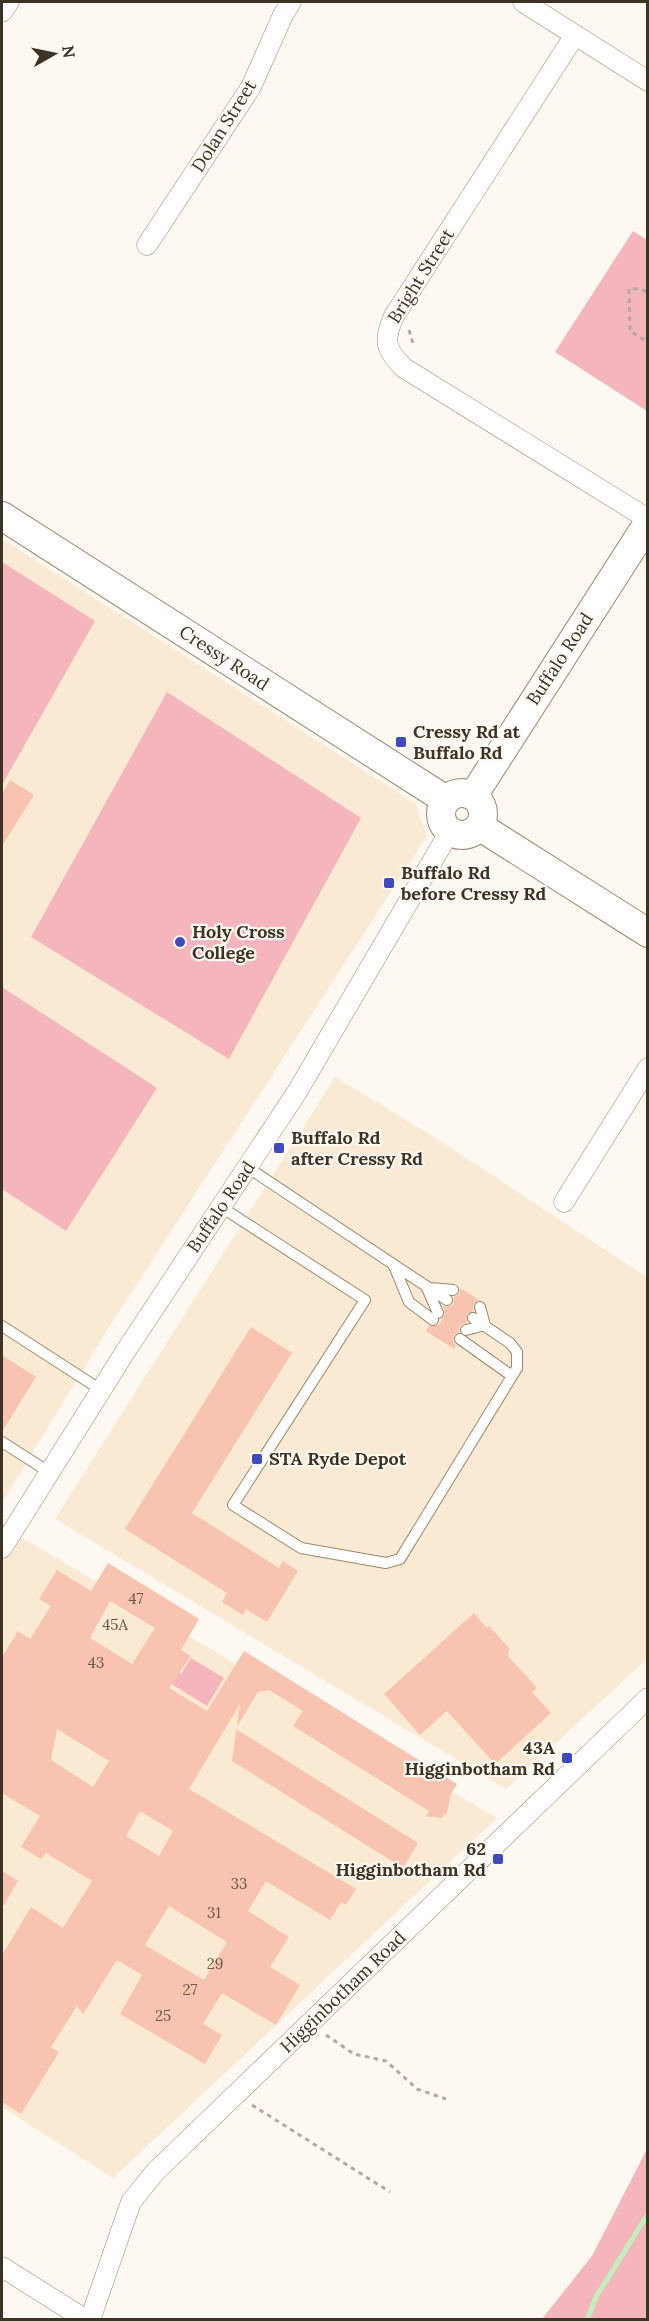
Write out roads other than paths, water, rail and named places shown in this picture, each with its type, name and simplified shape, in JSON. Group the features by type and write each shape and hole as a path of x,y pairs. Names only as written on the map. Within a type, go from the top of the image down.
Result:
{"street":[{"path":"2,12 9,2"},
{"name":"Dolan Street","path":"147,245 251,87 291,2"},
{"path":"523,2 648,81"},
{"name":"Bright Street","path":"575,35 394,316 388,330 386,344 404,368 648,521"},
{"name":"Cressy Road","path":"2,516 459,798"},
{"name":"Buffalo Road","path":"459,798 648,521"},
{"path":"459,798 482,806 482,820 479,826 474,831 462,835 450,831 442,820 441,813 459,798"},
{"path":"479,826 648,933"},
{"name":"Buffalo Road","path":"2,1548 101,1390 297,1092 450,831"},
{"path":"564,1202 648,1068"},
{"name":"Higginbotham Road","path":"90,2319 131,2202 155,2172 648,1698"},
{"path":"2,2267 86,2319"}],"lane":[{"path":"248,1167 447,1300"},
{"path":"221,1207 364,1300 233,1504 301,1548 386,1563 400,1558 517,1368 517,1352 510,1343 473,1318"},
{"path":"394,1266 409,1302 436,1317 427,1288"},
{"path":"427,1288 453,1290"},
{"path":"480,1307 485,1325"},
{"path":"485,1325 463,1334 512,1376"},
{"path":"2,1326 101,1390"},
{"path":"2,1442 49,1472"}],"waterway":[{"path":"587,2320 596,2297 648,2214"}],"place":[{"name":"Cressy Rd at Buffalo Rd","path":"401,742"},
{"name":"Buffalo Rd before Cressy Rd","path":"389,883"},
{"name":"Holy Cross College","path":"180,942"},
{"name":"Buffalo Rd after Cressy Rd","path":"279,1148"},
{"name":"STA Ryde Depot","path":"257,1459"},
{"name":"43A Higginbotham Rd","path":"567,1758"},
{"name":"62 Higginbotham Rd","path":"498,1859"}]}
